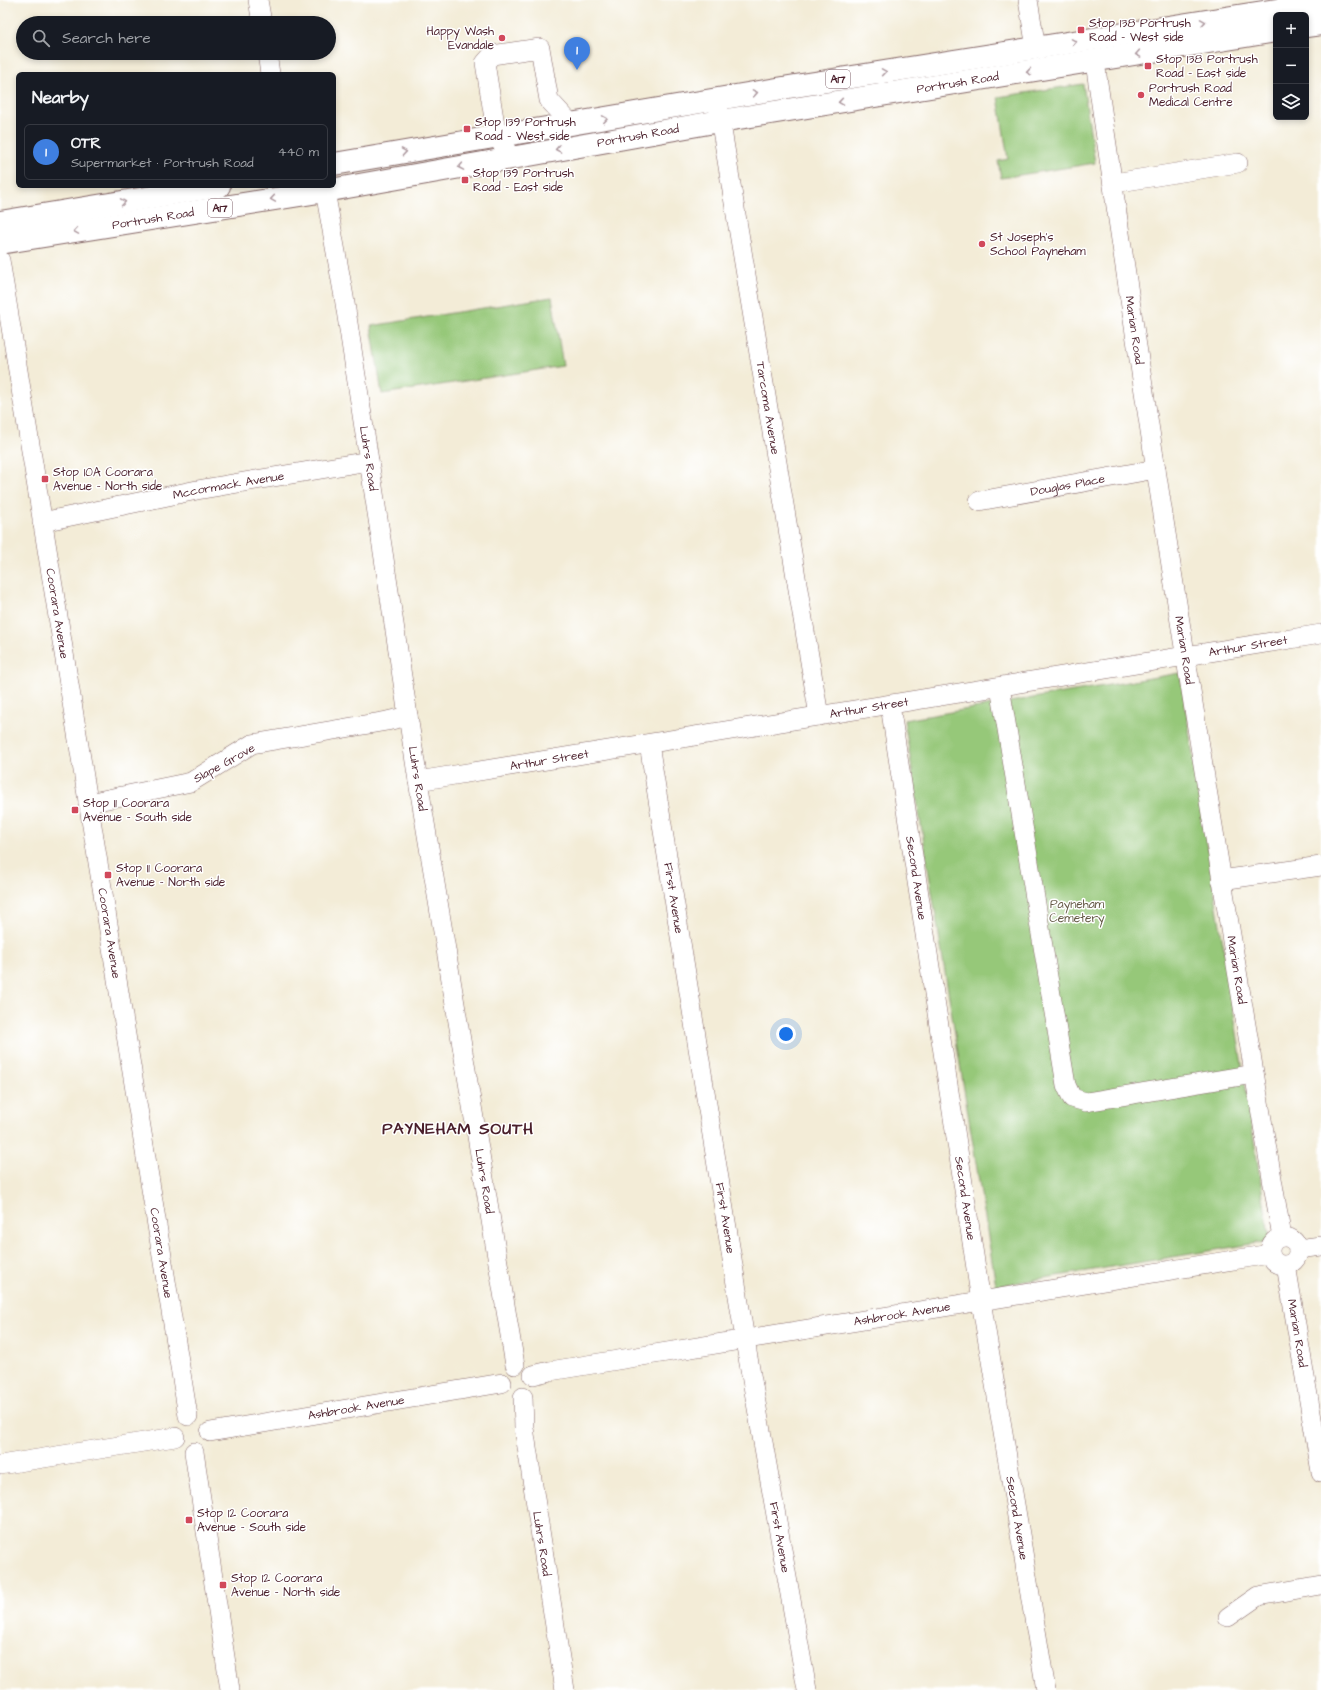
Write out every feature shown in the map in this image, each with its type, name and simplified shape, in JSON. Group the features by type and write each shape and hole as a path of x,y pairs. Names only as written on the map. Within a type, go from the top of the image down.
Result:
{"highway":[{"name":"Portrush Road","path":"336,184 1096,62 1261,20 1321,3"},
{"name":"Portrush Road","path":"336,164 1036,48 1261,20"},
{"path":"1309,26 1321,24"},
{"path":"336,179 365,158"},
{"name":"Portrush Road","path":"0,222 207,188"},
{"name":"Portrush Road","path":"0,243 315,188"}],"street":[{"path":"258,0 261,16"},
{"path":"1028,0 1036,48"},
{"path":"512,157 497,137 485,63 492,56 540,48 550,100 572,125"},
{"path":"268,60 270,72"},
{"name":"Marian Road","path":"1096,62 1156,469 1221,880 1282,1237"},
{"name":"Tarcoma Avenue","path":"717,100 819,716"},
{"path":"1114,183 1238,163"},
{"name":"Luhrs Road","path":"326,188 418,781 515,1365"},
{"name":"Coorara Avenue","path":"0,260 188,1416"},
{"name":"Mccormack Avenue","path":"42,522 197,490 369,461"},
{"name":"Douglas Place","path":"979,501 1156,469"},
{"name":"Arthur Street","path":"418,781 1321,634"},
{"path":"1000,686 1066,1085 1072,1098 1086,1102 1254,1074"},
{"name":"Second Avenue","path":"890,705 981,1301 1046,1690"},
{"name":"Slape Grove","path":"88,803 191,782 252,744 387,722 408,716"},
{"name":"First Avenue","path":"649,744 744,1338 807,1690"},
{"path":"1221,880 1321,866"},
{"path":"1282,1237 1292,1239 1296,1243 1298,1249 1296,1259 1292,1263 1286,1265 1275,1262 1270,1254 1270,1248 1274,1242 1282,1237"},
{"path":"1298,1249 1321,1246"},
{"name":"Ashbrook Avenue","path":"534,1375 744,1338 1270,1254"},
{"name":"Marian Road","path":"1286,1265 1321,1472"},
{"path":"515,1365 526,1367 534,1375 534,1386 531,1391 522,1397 510,1395 506,1392 502,1383 505,1372 515,1365"},
{"name":"Ashbrook Avenue","path":"210,1432 502,1383"},
{"name":"Luhrs Road","path":"522,1397 524,1428 565,1690"},
{"path":"188,1416 196,1416 203,1419 208,1425 210,1432 206,1445 202,1449 194,1452 180,1448 176,1443 175,1438 174,1430 178,1422 188,1416"},
{"path":"0,1465 175,1438"},
{"path":"194,1452 230,1690"},
{"path":"1228,1617 1258,1596 1321,1585"}],"green space":[{"path":"1083,84 1095,163 1001,178 998,161 1008,159 998,97"},
{"path":"552,297 563,366 382,394 371,326"},
{"name":"Payneham Cemetery","path":"1180,673 1270,1241 996,1286 904,720"}],"place":[{"name":"Stop 138 Portrush Road - West side","path":"1081,30"},
{"name":"Happy Wash Evandale","path":"502,38"},
{"name":"Stop 138 Portrush Road - East side","path":"1148,66"},
{"name":"OTR","path":"577,70"},
{"name":"Portrush Road Medical Centre","path":"1141,95"},
{"name":"Stop 139 Portrush Road - West side","path":"467,129"},
{"name":"Stop 139 Portrush Road - East side","path":"465,180"},
{"name":"St Joseph's School Payneham","path":"982,244"},
{"name":"Stop 10A Coorara Avenue - North side","path":"45,479"},
{"name":"Stop 11 Coorara Avenue - South side","path":"75,810"},
{"name":"Stop 11 Coorara Avenue - North side","path":"108,875"},
{"name":"Stop 12 Coorara Avenue - South side","path":"189,1520"},
{"name":"Stop 12 Coorara Avenue - North side","path":"223,1585"}],"district":[{"name":"PAYNEHAM SOUTH","path":"458,1128"}]}
